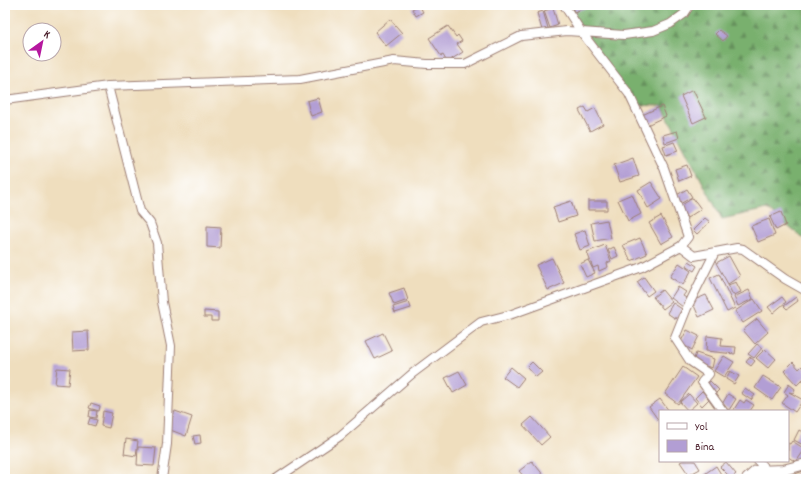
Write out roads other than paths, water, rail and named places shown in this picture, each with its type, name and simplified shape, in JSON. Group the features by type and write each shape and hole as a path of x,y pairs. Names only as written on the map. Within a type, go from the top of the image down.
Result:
{"street":[{"path":"276,479 340,436 413,373 481,322 512,314 642,267 681,246 688,237 664,168 629,94 582,33 564,5"},
{"path":"5,100 108,86 293,79 394,62 465,64 521,36 567,31 624,35 653,31 670,24 684,14 690,5"},
{"path":"108,86 140,211 150,223 157,242 162,302 172,346 166,444 162,479"},
{"path":"681,246 694,256 737,248 744,249 785,279 806,291"},
{"path":"715,252 687,308 675,338 690,361 709,374 702,382 722,410"},
{"path":"759,462 766,470"},
{"path":"747,479 756,471 766,470 778,474 806,464"}]}
